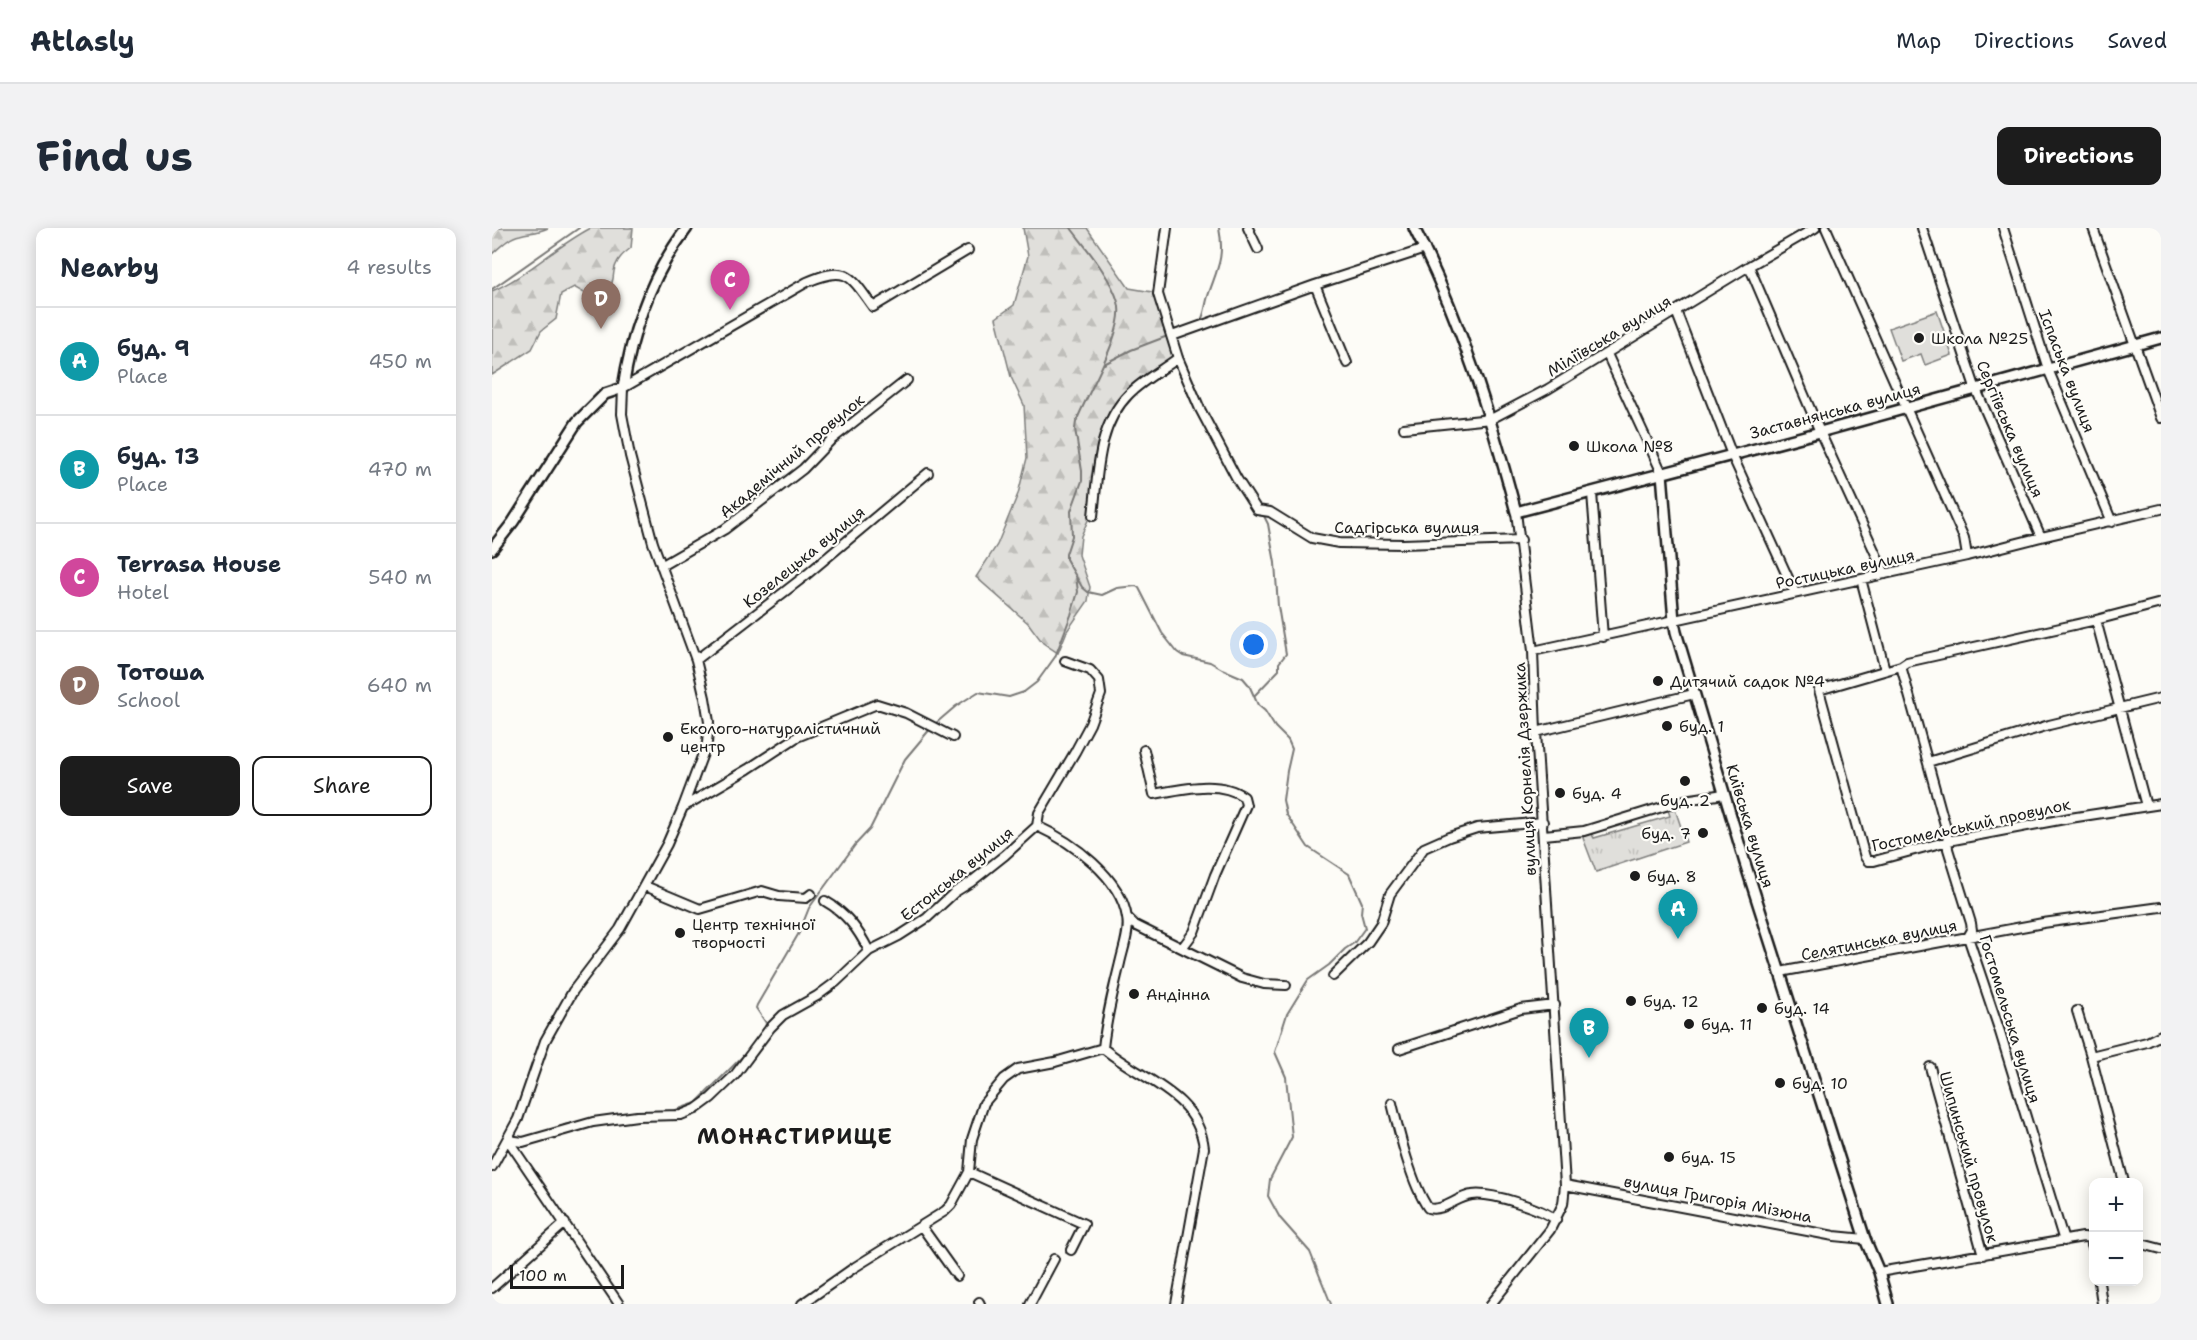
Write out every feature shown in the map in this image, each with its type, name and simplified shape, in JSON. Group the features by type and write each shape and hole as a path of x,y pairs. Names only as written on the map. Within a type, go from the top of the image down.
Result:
{"street":[{"path":"492,1167 518,1119 545,1041 573,991 620,929 645,886 683,807 701,762 709,729 705,698 696,660 652,543 622,414 623,388 629,350 643,307 668,254 687,228"},
{"name":"Садгірська вулиця","path":"1167,228 1158,294 1178,358 1200,409 1237,479 1257,510 1270,512 1312,538 1339,543 1403,544 1521,540"},
{"path":"1248,228 1258,249"},
{"name":"вулиця Корнелія Дзержика","path":"1414,228 1451,305 1491,419 1516,512 1533,651 1536,732 1565,1185 1563,1204 1556,1220 1493,1303"},
{"name":"Міліївська вулиця","path":"1404,428 1491,419 1607,354 1815,228"},
{"path":"1826,228 1964,538 1967,556"},
{"name":"Сергіївська вулиця","path":"1922,228 1975,387 2041,537"},
{"name":"Іспаська вулиця","path":"2003,228 2048,369 2112,522"},
{"path":"2093,228 2161,417"},
{"path":"1172,336 1425,249"},
{"path":"492,549 513,522 577,422 605,394 623,388 807,282 828,273 835,273 854,280 873,308 968,250"},
{"path":"1749,266 1820,432 1885,574"},
{"path":"1315,285 1347,363"},
{"path":"1676,311 1731,455 1795,593"},
{"name":"Заставнянська вулиця","path":"1516,512 1820,432 1975,387 2161,338"},
{"name":"Київська вулиця","path":"1607,354 1662,473 1674,621 1724,794 1865,1239 1879,1272 1888,1304"},
{"path":"1094,516 1103,440 1112,417 1129,394 1178,358"},
{"name":"Академічний провулок","path":"661,566 725,529 802,469 831,440 907,380"},
{"name":"Козелецька вулиця","path":"696,660 805,576 928,473"},
{"path":"1592,493 1603,637"},
{"name":"Ростицька вулиця","path":"1533,651 1967,556 2161,509"},
{"path":"1861,579 1885,670"},
{"name":"Гостомельський провулок","path":"2161,603 2096,620 1907,662 1901,666 1820,690 1865,857 1868,861 1948,841 2161,804"},
{"path":"2096,620 2146,806"},
{"name":"Естонська вулиця","path":"508,1140 523,1142 593,1122 637,1116 681,1115 696,1109 735,1075 770,1028 783,1015 817,996 869,951 927,918 955,892 971,882 1038,826 1039,813 1090,724 1101,694 1099,680 1090,670 1065,661"},
{"name":"Гостомельська вулиця","path":"1901,666 1928,762 1948,849 1971,924 1972,930 1968,937 2000,1032 2064,1241"},
{"path":"1536,732 1694,694"},
{"path":"1928,762 2049,725 2120,710 2161,698"},
{"path":"683,807 797,737 878,704 906,712 953,737"},
{"path":"1144,750 1154,794 1226,787 1244,797 1246,805 1215,875 1194,932 1182,948"},
{"path":"1544,835 1584,831 1685,800 1724,794"},
{"path":"1333,976 1368,942 1381,923 1390,894 1424,848 1477,828 1543,822"},
{"path":"1038,826 1073,845 1110,881 1121,899 1128,918 1103,1048"},
{"path":"645,886 700,909 762,891 778,896 806,898 811,894"},
{"path":"825,901 839,909 854,923 869,951"},
{"name":"Селятинська вулиця","path":"1780,972 2043,922 2161,907"},
{"path":"1128,918 1135,924 1242,978 1264,984 1286,985"},
{"path":"1399,1049 1521,1009 1555,1005"},
{"path":"2077,1011 2123,1178"},
{"path":"2091,1056 2147,1042 2161,1035"},
{"path":"802,1304 922,1227 951,1205 969,1172 972,1139 981,1110 988,1097 1010,1073 1103,1048"},
{"path":"1103,1048 1113,1057 1168,1090 1182,1102 1198,1121 1203,1138 1204,1148 1176,1304"},
{"name":"Шипинський провулок","path":"1930,1067 1983,1255"},
{"path":"1392,1103 1398,1132 1428,1208 1434,1209 1464,1197 1483,1194 1534,1210 1556,1220"},
{"path":"508,1140 619,1304"},
{"path":"969,1172 1084,1224 1071,1250"},
{"name":"вулиця Григорія Мізюна","path":"1565,1185 1834,1236 1865,1239"},
{"path":"492,1288 565,1223"},
{"path":"922,1227 957,1276"},
{"path":"1879,1272 2089,1238"},
{"path":"2143,1244 2161,1250"},
{"path":"1030,1304 1054,1259"},
{"path":"2100,1286 2102,1304"}],"green space":[{"path":"492,228 548,228 512,238 492,254"},
{"path":"591,228 633,228 631,248 622,255 616,265 612,284 591,297 574,287 561,294 556,319 541,331 532,349 492,375 492,291 505,285"},
{"path":"1023,228 1087,228 1129,288 1158,293 1178,358 1130,395 1119,408 1112,422 1099,469 1095,518 1089,518 1081,536 1079,555 1090,587 1088,601 1067,631 1058,653 1043,643 1028,623 976,577 997,545 1018,494 1027,458 1024,405 1011,377 996,318 1014,305 1028,256"},
{"path":"1937,311 1952,355 1925,365 1921,354 1901,361 1889,328"},
{"path":"1668,810 1676,812 1686,842 1596,872 1583,838 1584,835 1591,833 1594,838 1670,816"}],"waterway":[{"path":"492,289 579,228"},
{"path":"1071,228 1110,283 1118,302 1119,314 1111,345 1076,422 1082,481 1071,511 1072,536 1066,559 1082,587 1088,592 1102,595 1117,588 1136,586 1139,588 1162,633 1177,652 1183,656 1210,662 1243,678 1249,685 1258,705 1288,740 1292,749 1283,800 1286,814 1308,847 1349,874 1362,903 1361,913 1365,928 1354,943 1308,980 1287,1014 1275,1052 1286,1077 1292,1137 1270,1179 1268,1196 1280,1218 1310,1252 1331,1304"},
{"path":"1200,322 1221,256 1219,228"},
{"path":"1104,364 1131,350 1165,337"},
{"path":"1254,696 1279,670 1279,663 1286,654 1278,606 1275,563 1268,524 1264,516"},
{"path":"935,724 956,706 978,692 1009,697 1024,692 1037,682 1055,657 1071,615 1078,592 1076,576"},
{"path":"765,1029 766,1023 756,1008 757,1005 799,933 809,908 855,845 870,829 905,759 931,728"},
{"path":"670,1112 696,1103 753,1046"},
{"path":"599,1118 632,1113"},
{"path":"564,1125 587,1120"}],"place":[{"name":"Terrasa House","path":"730,310"},
{"name":"Тотоша","path":"601,329"},
{"name":"Школа №25","path":"1919,338"},
{"name":"Школа №8","path":"1574,446"},
{"name":"Дитячий садок №4","path":"1658,681"},
{"name":"буд. 1","path":"1667,726"},
{"name":"Еколого-натуралістичний центр","path":"668,737"},
{"name":"буд. 2","path":"1685,781"},
{"name":"буд. 4","path":"1560,793"},
{"name":"буд. 7","path":"1703,833"},
{"name":"буд. 8","path":"1635,876"},
{"name":"Центр технічної творчості","path":"680,933"},
{"name":"буд. 9","path":"1678,939"},
{"name":"Андінна","path":"1134,994"},
{"name":"буд. 12","path":"1631,1001"},
{"name":"буд. 14","path":"1762,1008"},
{"name":"буд. 11","path":"1689,1024"},
{"name":"буд. 13","path":"1589,1058"},
{"name":"буд. 10","path":"1780,1083"},
{"name":"буд. 15","path":"1669,1157"}],"district":[{"name":"МОНАСТИРИЩЕ","path":"795,1136"}]}
